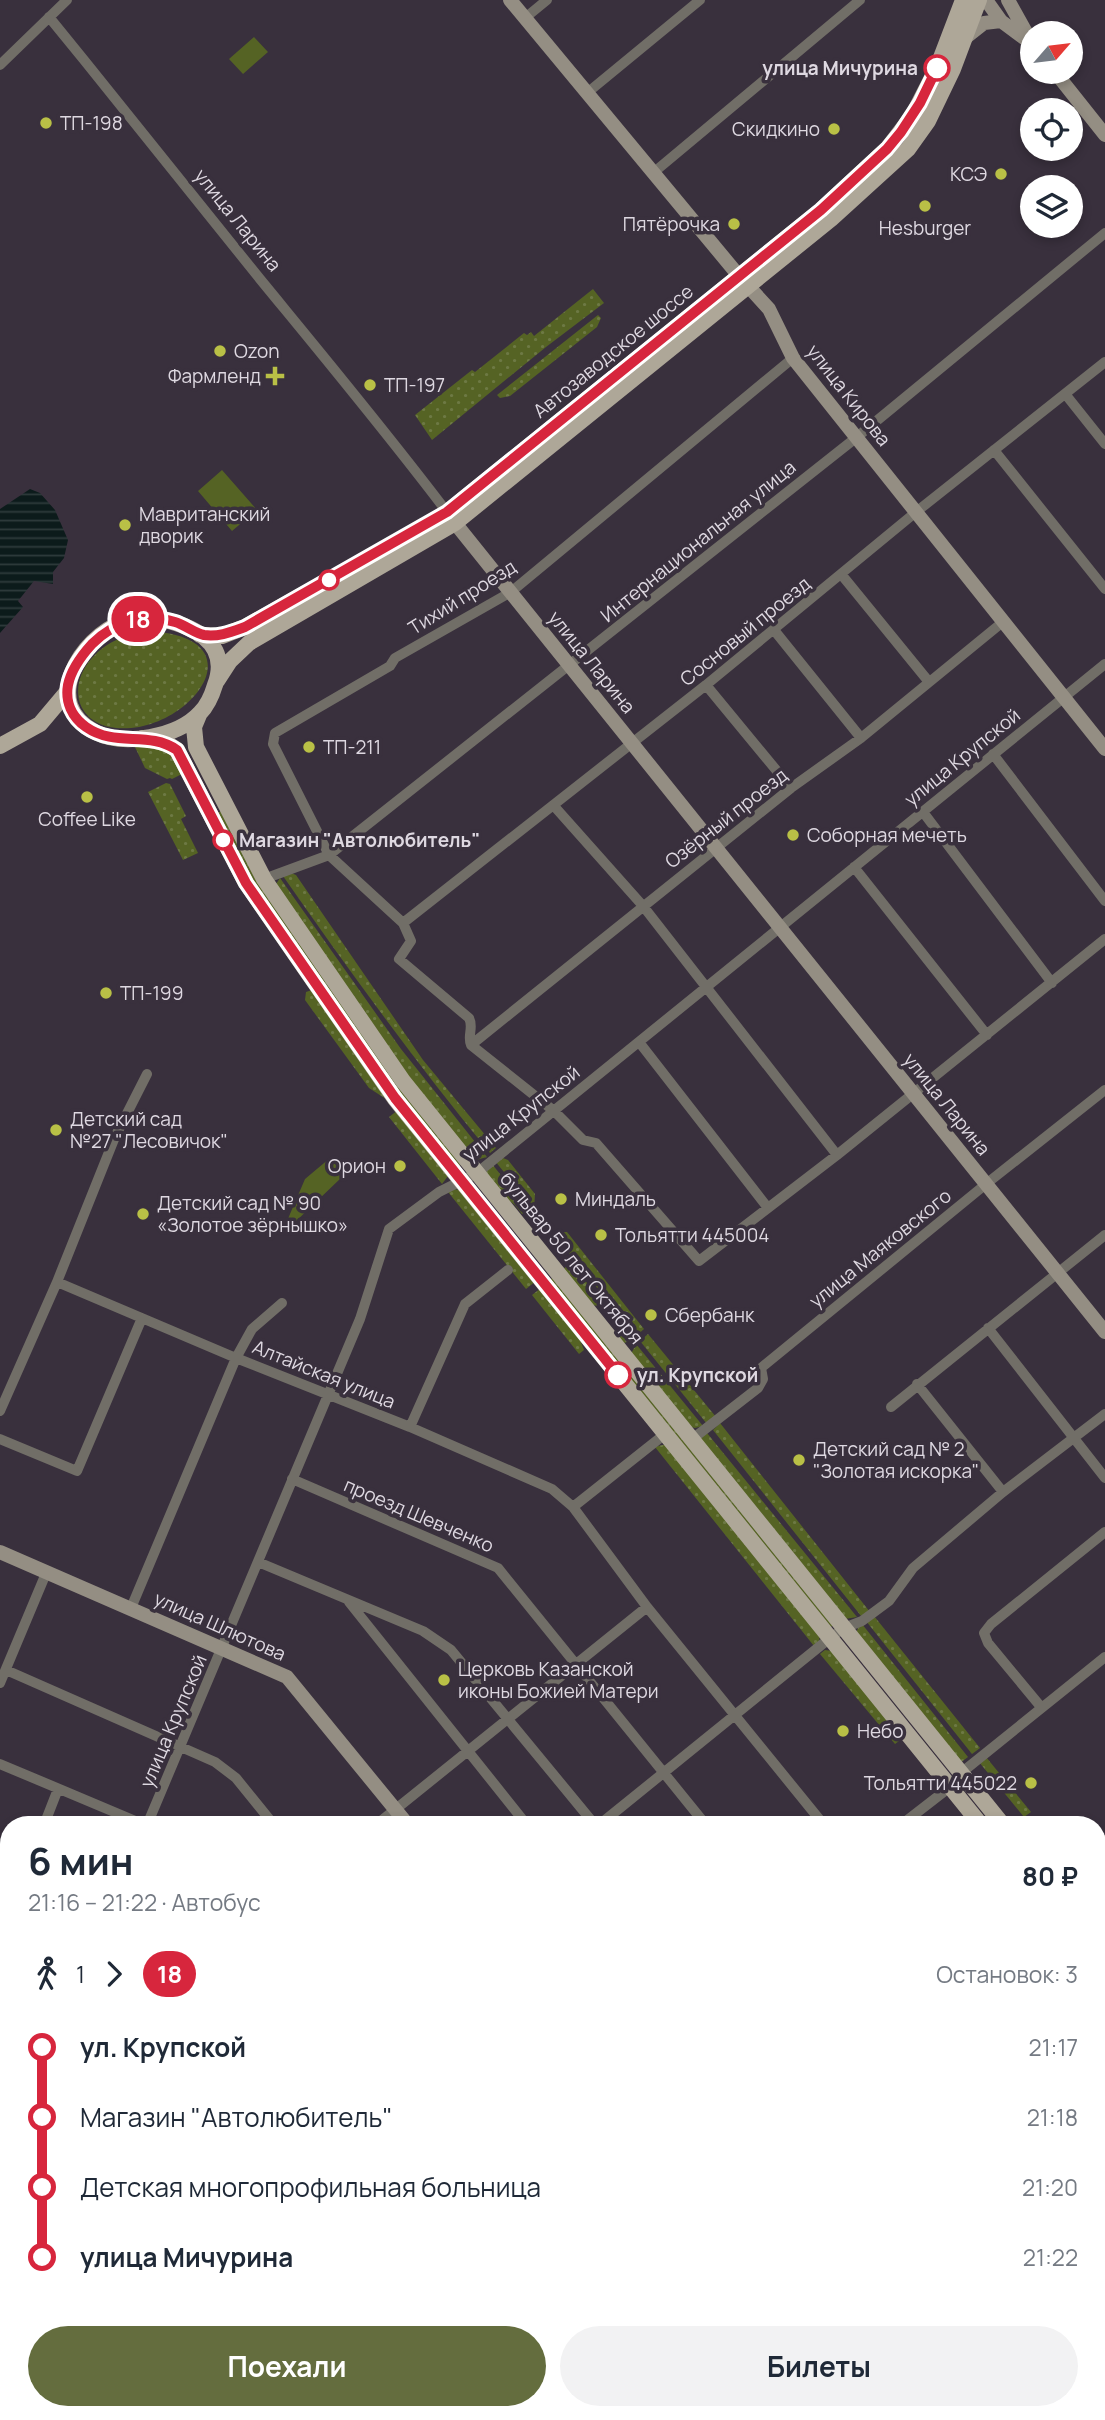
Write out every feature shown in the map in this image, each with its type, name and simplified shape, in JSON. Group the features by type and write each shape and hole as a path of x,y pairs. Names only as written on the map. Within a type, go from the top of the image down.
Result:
{"main road":[{"name":"Автозаводское шоссе","path":"217,681 230,662 249,643 451,517 743,281 821,210 887,149 901,132 920,103 937,68 963,0"},
{"name":"Автозаводское шоссе","path":"743,281 831,219 908,149 940,101 979,0"},
{"name":"Автозаводское шоссе","path":"200,635 222,636 245,627 451,517"},
{"path":"155,618 194,629 217,654 217,681 199,715 163,734 142,738 115,739 96,732 79,721 68,703 67,692 73,671 87,649 121,623 155,618"},
{"path":"0,746 40,724 67,692"},
{"name":"бульвар 50 лет Октября","path":"199,715 194,727 196,747 264,879 403,1081 996,1816"},
{"path":"40,724 79,721"},
{"name":"бульвар 50 лет Октября","path":"142,738 168,744 177,750 246,883 395,1098 974,1816"}],"street":[{"path":"0,65 67,0"},
{"name":"улица Кирова","path":"510,0 769,309 793,358 1105,749"},
{"path":"525,18 547,0"},
{"path":"587,93 700,0"},
{"path":"653,173 860,0"},
{"path":"986,0 1001,21 1020,35"},
{"path":"1008,0 1020,22"},
{"name":"улица Ларина","path":"50,17 308,335 1105,1332"},
{"path":"965,38 984,23 1001,21"},
{"path":"1065,84 1105,135"},
{"name":"Интернациональная улица","path":"264,879 329,855 857,437 1105,233"},
{"name":"Тихий проезд","path":"329,855 273,744 275,733 390,666 395,658 511,592 793,358"},
{"name":"Сосновый проезд","path":"403,922 706,685 916,512 1105,362"},
{"path":"1066,395 1105,444"},
{"path":"994,450 1105,589"},
{"path":"841,574 929,682"},
{"name":"Озёрный проезд","path":"471,1045 791,788 861,738 1004,621"},
{"path":"774,630 861,738"},
{"name":"улица Крупской","path":"150,1816 224,1648 360,1319 388,1230 439,1192 477,1173 1105,664"},
{"path":"706,685 791,788"},
{"path":"993,754 1105,901"},
{"path":"554,806 643,906 837,1155"},
{"path":"923,811 1052,983"},
{"path":"329,855 403,922 411,941 399,959 469,1018 472,1022 469,1041 471,1045 554,1111 583,1140 596,1143 699,1261 914,1094 1105,939"},
{"path":"854,867 987,1035"},
{"path":"639,1042 768,1208"},
{"path":"0,1411 57,1282 115,1137 147,1074"},
{"name":"улица Маяковского","path":"691,1440 758,1388 763,1379 761,1367 1105,1090"},
{"path":"891,1407 1105,1236"},
{"path":"410,1427 465,1304 508,1270"},
{"name":"Алтайская улица","path":"57,1282 236,1358 410,1427 552,1489 573,1507 647,1607 817,1816"},
{"path":"131,1608 236,1358 253,1329 282,1303"},
{"path":"0,1439 77,1471 142,1318"},
{"path":"988,1328 1105,1478"},
{"path":"917,1384 1003,1492"},
{"path":"608,1816 830,1638 844,1628 862,1621 889,1601 913,1568 1003,1492 1105,1414"},
{"path":"573,1507 666,1434"},
{"name":"проезд Шевченко","path":"292,1479 498,1568 699,1816"},
{"path":"1041,1707 988,1643 984,1633 991,1624 1105,1532"},
{"name":"улица Шлютова","path":"0,1552 279,1672 295,1684 401,1816"},
{"path":"258,1562 424,1631 451,1650 590,1816"},
{"path":"0,1683 47,1571"},
{"path":"346,1599 520,1816"},
{"path":"387,1816 647,1607"},
{"path":"961,1773 1105,1657"},
{"path":"6,1670 215,1762 236,1778 267,1816"},
{"path":"0,1764 124,1816"},
{"path":"913,1816 950,1787"},
{"path":"48,1816 58,1789"}],"green space":[{"path":"254,37 268,52 243,74 229,59"},
{"path":"593,289 604,303 432,440 415,415 524,333 527,335 531,332 534,336"},
{"path":"598,315 601,318 597,327 510,396 500,398 497,395"},
{"path":"222,470 257,510 232,531 198,491"},
{"path":"148,631 183,637 202,650 208,666 202,684 188,702 168,717 143,726 116,728 102,725 84,711 80,702 78,691 84,669 98,652 111,643 125,636"},
{"path":"142,744 171,752 184,773 167,779 145,768 134,745"},
{"path":"166,783 170,784 186,816 181,819 198,853 183,860 148,792"},
{"path":"222,811 461,1165 458,1166 397,1091 253,883 217,813"},
{"path":"291,873 296,875 423,1060 496,1148 490,1153 333,947 283,876"},
{"path":"280,878 401,1049 487,1157 476,1160 421,1095 276,884"},
{"path":"312,990 386,1099 369,1088 305,1000 306,992"},
{"path":"398,1110 448,1176 442,1184 389,1117"},
{"path":"330,1158 342,1172 341,1178 292,1225 287,1221 305,1179"},
{"path":"503,1158 508,1160 535,1194 534,1209 495,1161"},
{"path":"492,1164 531,1213 522,1214 503,1196 486,1172"},
{"path":"455,1189 462,1191 536,1281 526,1289 448,1192"},
{"path":"552,1232 567,1232 644,1329 636,1336"},
{"path":"571,1263 633,1340 624,1343 619,1340 621,1332 600,1306 591,1305 562,1270"},
{"path":"554,1277 833,1625 831,1627 548,1281"},
{"path":"541,1288 577,1332 584,1350 579,1354 532,1295"},
{"path":"648,1334 716,1417 707,1424 640,1341"},
{"path":"636,1344 703,1426 688,1426 631,1354"},
{"path":"720,1423 870,1612 861,1616 713,1430"},
{"path":"707,1433 857,1617 845,1619 699,1439"},
{"path":"667,1445 820,1635 814,1646 655,1447"},
{"path":"874,1616 980,1748 972,1754 866,1621"},
{"path":"862,1624 968,1757 960,1763 856,1633"},
{"path":"825,1650 832,1651 891,1723 899,1741 895,1744 820,1654"},
{"path":"986,1757 1031,1812 1023,1816 979,1762"}],"shaded area":[{"path":"30,489 40,493 55,510 68,540 64,558 53,572 53,584 34,581 18,601 23,607 0,633 0,509"}],"bus line":[{"name":"18","path":"618,1375 395,1098 362,1053 246,883 177,750 168,744 142,738 115,739 86,726 79,721 68,703 69,681 87,649 121,623 155,618 176,622 194,629 200,635 222,636 245,627 440,518 821,210 887,149 901,132 913,116 937,68"}],"place":[{"name":"улица Мичурина","path":"937,68"},
{"name":"ТП-198","path":"46,123"},
{"name":"Скидкино","path":"834,129"},
{"name":"КСЭ","path":"1001,174"},
{"name":"Hesburger","path":"925,206"},
{"name":"Пятёрочка","path":"734,224"},
{"name":"Ozon","path":"220,351"},
{"name":"Фармленд","path":"275,376"},
{"name":"ТП-197","path":"370,385"},
{"name":"Мавританский дворик","path":"125,525"},
{"name":"ТП-211","path":"309,747"},
{"name":"Coffee Like","path":"87,797"},
{"name":"Cоборная мечеть","path":"793,835"},
{"name":"Магазин \"Автолюбитель\"","path":"223,840"},
{"name":"ТП-199","path":"106,993"},
{"name":"Детский сад №27 \"Лесовичок\"","path":"56,1130"},
{"name":"Орион","path":"400,1166"},
{"name":"Миндаль","path":"561,1199"},
{"name":"Детский сад № 90 «Золотое зёрнышко»","path":"143,1214"},
{"name":"Тольятти 445004","path":"601,1235"},
{"name":"Сбербанк","path":"651,1315"},
{"name":"ул. Крупской","path":"618,1375"},
{"name":"Детский сад № 2 \"Золотая искорка\"","path":"799,1460"},
{"name":"Церковь Казанской иконы Божией Матери","path":"444,1680"},
{"name":"Небо","path":"843,1731"},
{"name":"Тольятти 445022","path":"1031,1783"}]}
